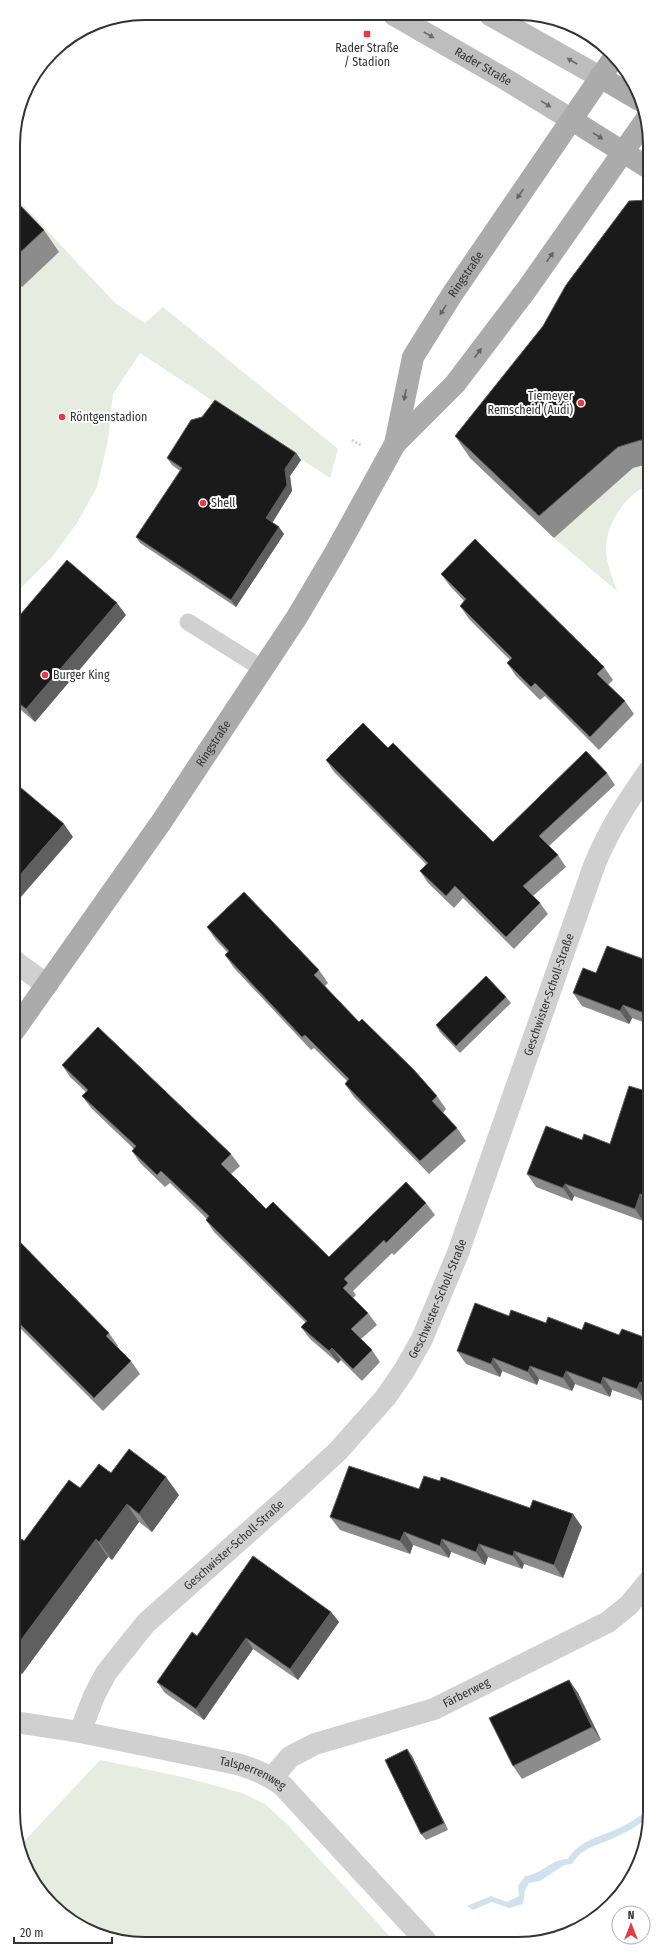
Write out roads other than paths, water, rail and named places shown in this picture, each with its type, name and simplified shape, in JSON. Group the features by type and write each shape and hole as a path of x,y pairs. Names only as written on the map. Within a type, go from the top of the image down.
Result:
{"main road":[{"path":"611,61 600,77 633,96"},
{"name":"Ringstraße","path":"395,444 413,357 458,286 600,77"},
{"path":"572,120 643,164"},
{"name":"Ringstraße","path":"20,1022 162,821 263,669 321,579 395,444 455,384 527,289 642,126"}],"street":[{"name":"Rader Straße","path":"403,20 505,79 572,120"},
{"path":"499,20 600,77"},
{"name":"Geschwister-Scholl-Straße","path":"80,1732 94,1696 106,1673 146,1623 282,1504 338,1451 386,1397 405,1369 422,1339 458,1253 594,866 614,823 643,780"},
{"path":"20,965 47,985"},
{"name":"Färberweg","path":"272,1778 290,1757 316,1744 434,1709 608,1622 629,1606 643,1588"},
{"name":"Talsperrenweg","path":"20,1723 80,1732 237,1764 272,1778 283,1786 422,1937"}],"lane":[{"path":"188,622 263,669"}],"water":[{"path":"643,1814 643,1822 634,1828 613,1839 593,1846 577,1857 572,1864 564,1865 540,1881 529,1883 525,1890 523,1904 509,1908 492,1902 473,1910 467,1906 491,1896 507,1902 519,1896 518,1886 525,1876 536,1873 562,1859 568,1859 584,1844"}],"place":[{"name":"Rader Straße / Stadion","path":"367,34"},
{"name":"Tiemeyer Remscheid (Audi)","path":"581,403"},
{"name":"Röntgenstadion","path":"62,417"},
{"name":"Shell","path":"203,503"},
{"name":"Burger King","path":"45,675"}]}
